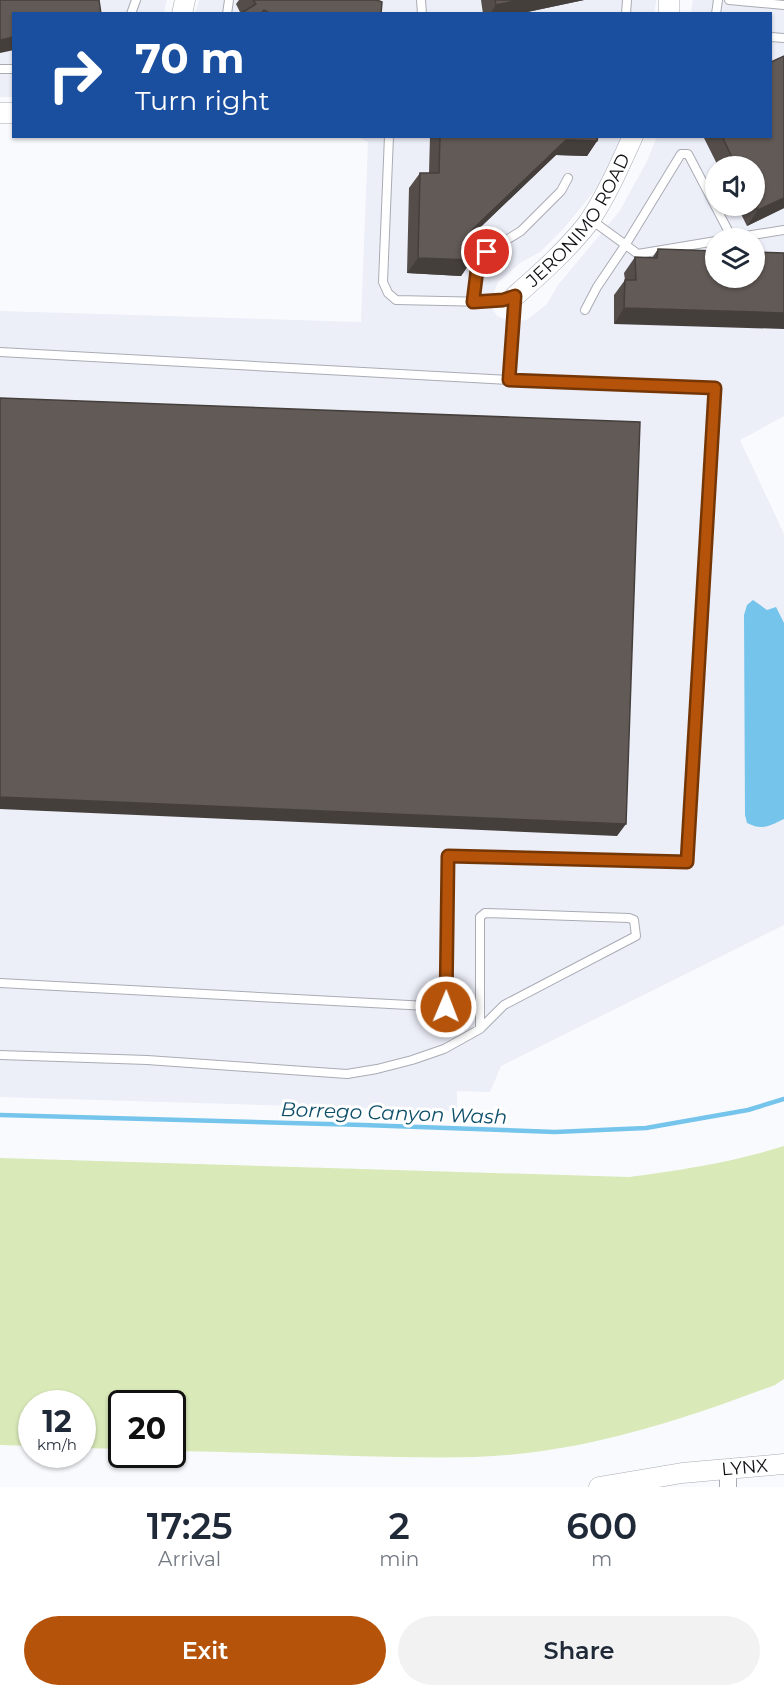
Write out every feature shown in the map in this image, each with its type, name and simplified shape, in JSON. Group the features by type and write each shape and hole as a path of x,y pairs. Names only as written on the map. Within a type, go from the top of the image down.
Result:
{"street":[{"name":"JERONIMO ROAD","path":"515,296 546,268 590,219 617,172 632,138"},
{"name":"LYNX","path":"599,1487 682,1473 728,1478 784,1464"}],"lane":[{"path":"729,0 784,4"},
{"path":"389,138 383,282 388,293 396,300 473,302 503,300 515,296 509,380"},
{"path":"585,310 597,287 626,245 681,154 688,154 728,228"},
{"path":"473,302 478,262 487,252 520,231 561,190 568,178"},
{"path":"590,219 638,254 705,243"},
{"path":"765,233 784,230"},
{"path":"0,352 509,380 715,388 687,862 448,856 446,1007 0,983"},
{"path":"0,1055 147,1060 347,1074 377,1069 444,1049 480,1029 504,1005 636,936 634,920 485,913 480,917 480,1029"}],"shaded area":[{"path":"0,0 167,0 164,12 12,12 12,97 0,97"},
{"path":"199,0 656,0 654,12 196,12"},
{"path":"693,0 784,0 784,416 740,440 784,534 784,925 501,1066 490,1092 457,1091 457,1111 0,1097 0,311 361,322 368,142 360,138 622,138 600,184 564,228 540,252 520,263 498,282 493,295 492,308 497,316 511,322 527,320 547,304 558,285 619,212 646,163 657,138 772,138 772,12 691,12"}],"green space":[{"path":"784,1146 784,1379 775,1385 715,1407 622,1435 527,1453 462,1457 186,1451 186,1390 108,1390 108,1449 96,1448 96,1390 18,1390 18,1446 0,1445 0,1158 629,1177 746,1157"}],"water":[{"path":"753,600 767,610 776,607 784,623 784,819 762,827 747,823 745,815 744,615 747,605"}],"building":[{"path":"0,0 99,0 101,12 12,12 12,37 0,40"},
{"path":"253,0 377,0 382,2 381,12 268,12 264,10 262,12 243,12 256,4"},
{"path":"495,0 519,0 496,5"},
{"path":"784,56 784,198 765,207 765,156 731,156 723,138 772,138 772,62"},
{"path":"440,138 598,138 597,141 566,140 472,230 472,260 418,258 420,173 439,173"},
{"path":"658,249 705,251 705,288 765,288 765,252 784,253 784,313 624,308 625,280 636,280 635,257 657,258"},
{"path":"0,398 640,422 626,824 0,797"}],"waterway":[{"name":"Borrego Canyon Wash","path":"0,1115 555,1132 646,1128 748,1110 784,1099"}],"route":[{"path":"446,1007 448,856 687,862 715,388 509,380 515,296 503,300 473,302 478,262 487,252"}]}
